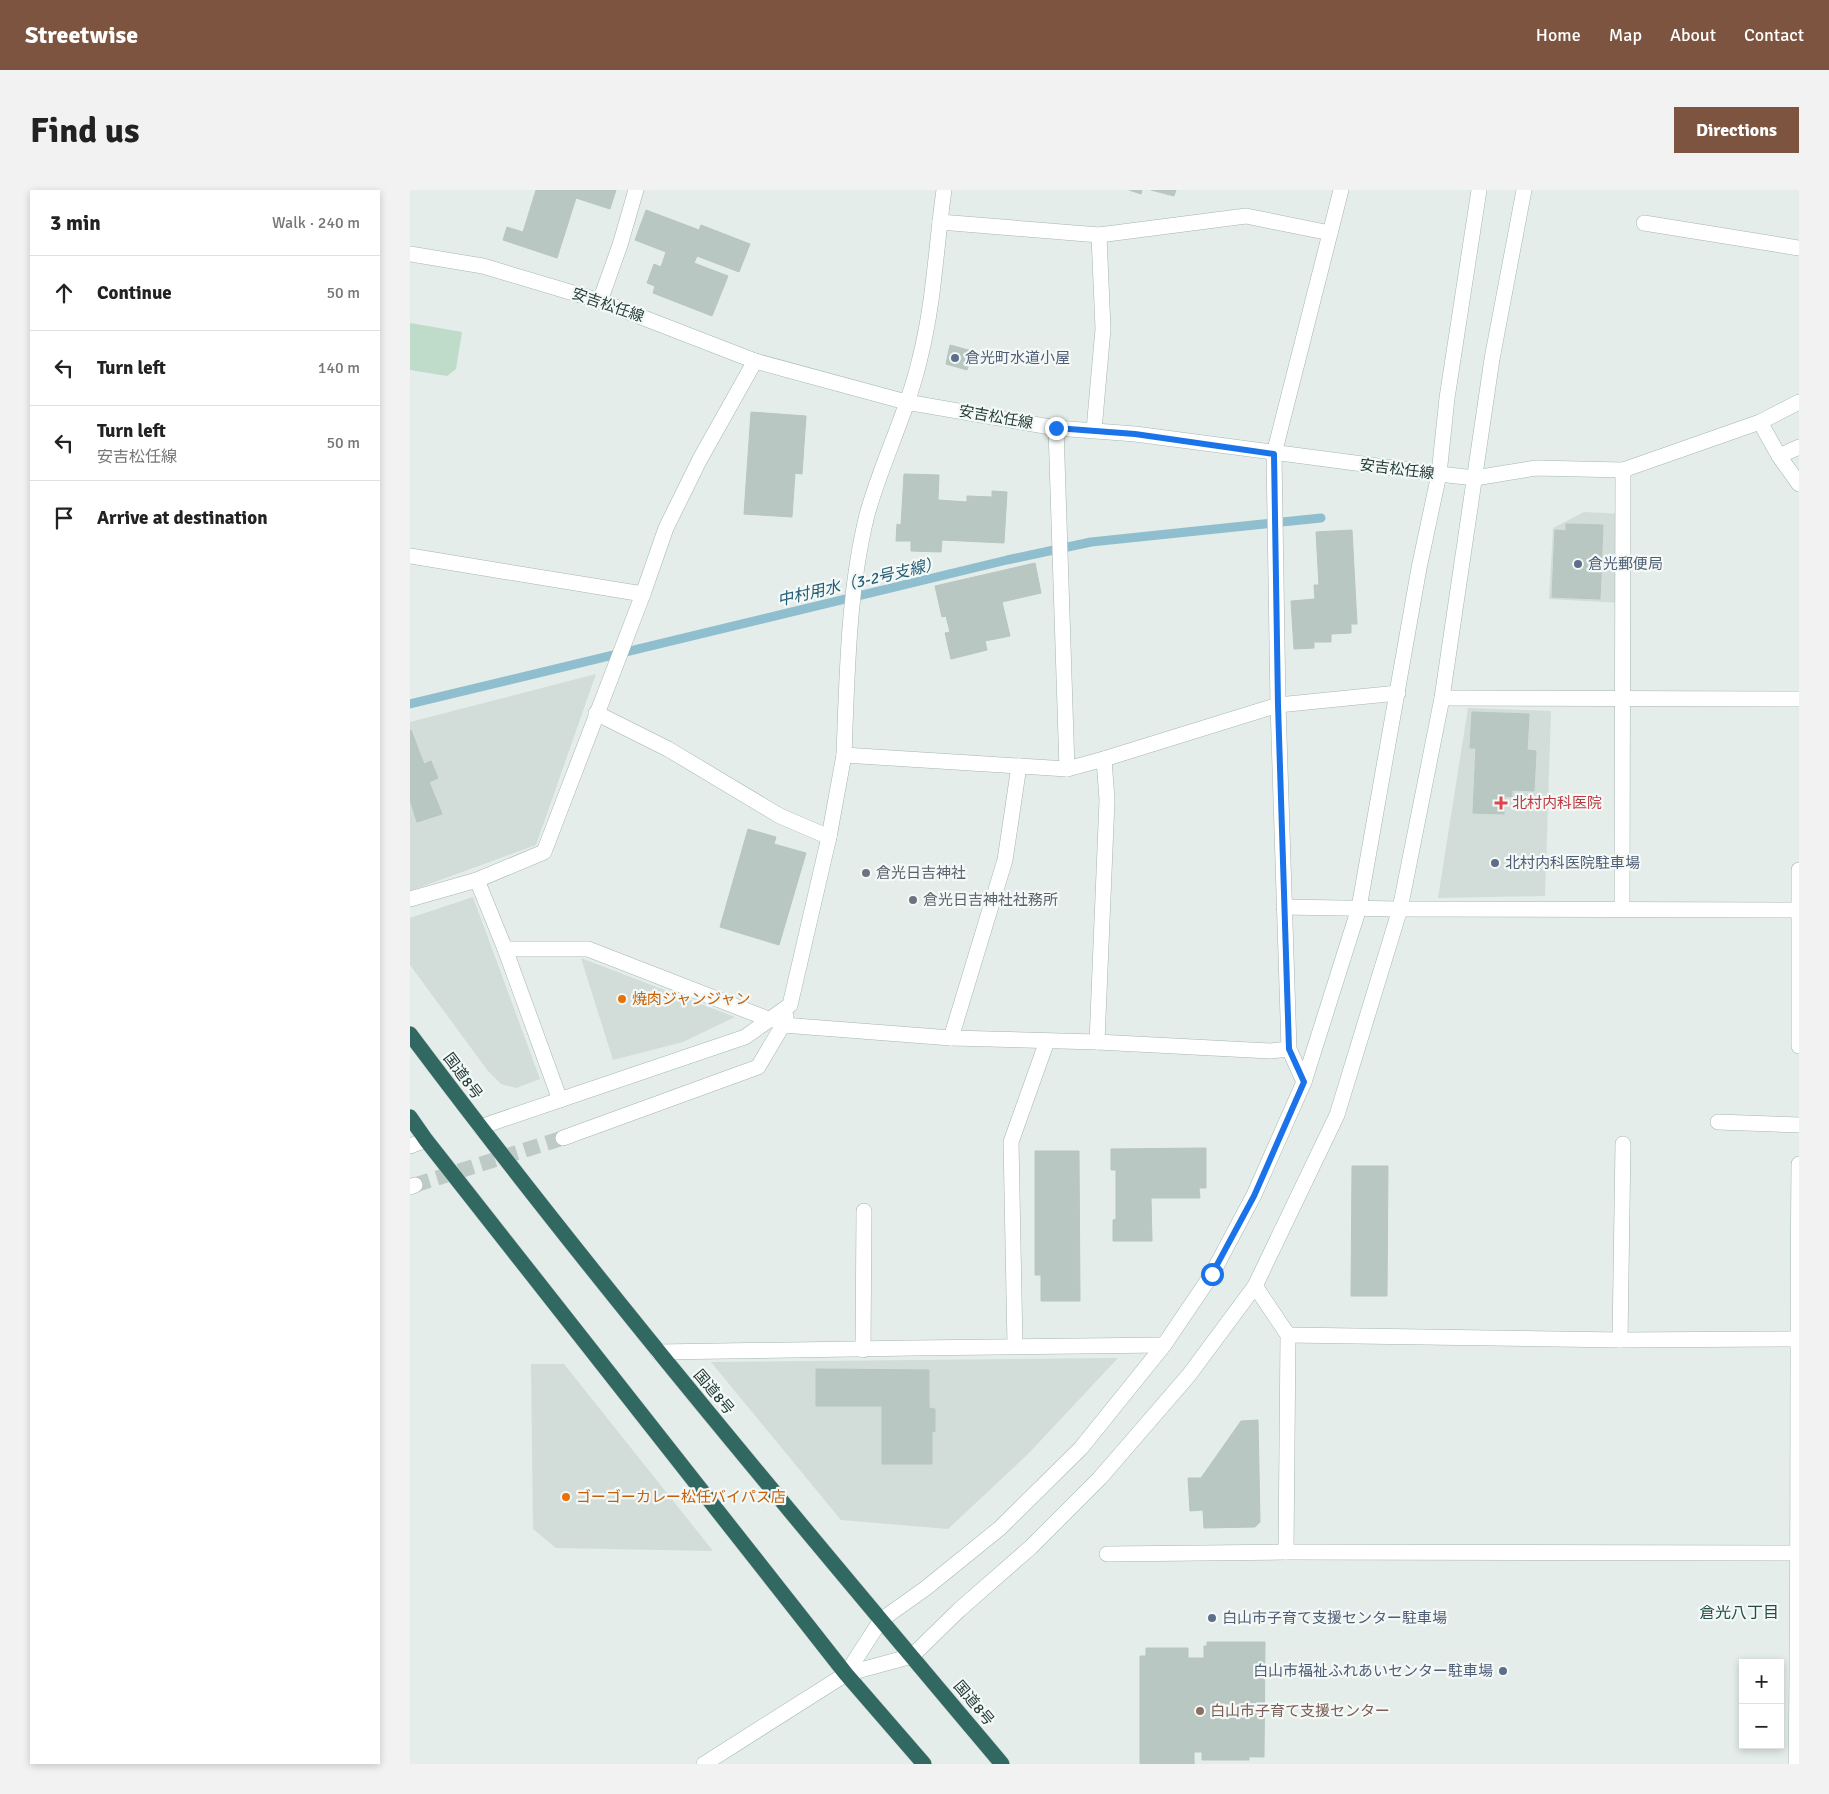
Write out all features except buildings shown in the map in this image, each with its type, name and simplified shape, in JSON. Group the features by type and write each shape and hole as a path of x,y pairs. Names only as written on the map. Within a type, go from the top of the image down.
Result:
{"highway":[{"name":"国道8号","path":"410,1034 480,1127 658,1352 1002,1764"},
{"path":"410,1117 426,1140 846,1674 924,1764"}],"street":[{"path":"600,300 620,245 636,190"},
{"path":"563,1138 758,1067 777,1022 790,1004 829,837 844,755 847,670 854,585 867,515 922,350 932,295 944,190"},
{"path":"1304,1082 1289,1049 1278,705 1274,454 1341,190"},
{"path":"704,1764 846,1674 912,1656 959,1610 1031,1547 1100,1478 1189,1375 1255,1286 1337,1115 1400,909 1442,698 1492,359 1524,190"},
{"path":"846,1674 881,1620 926,1588 1000,1528 1081,1448 1164,1345 1217,1265 1254,1196 1304,1082 1359,908 1419,568 1439,474 1447,398 1475,191"},
{"path":"940,222 1099,235 1246,216 1330,233"},
{"path":"1644,223 1799,248"},
{"path":"1094,430 1103,328 1099,235"},
{"name":"安吉松任線","path":"410,254 483,266 600,300 755,361 906,402 1056,428 1094,430 1475,478 1536,468 1623,470 1760,422 1799,402"},
{"path":"410,899 476,880 544,852 596,712 643,594 666,528 700,459 755,361"},
{"path":"1760,422 1779,456 1799,484"},
{"path":"1056,428 1067,769"},
{"path":"1779,456 1799,447"},
{"path":"1622,908 1623,470"},
{"path":"410,556 643,594"},
{"path":"844,755 1067,769 1278,705 1398,694"},
{"path":"1442,698 1799,699"},
{"path":"596,712 668,749 780,816 829,837"},
{"path":"1097,1042 1107,800 1104,759"},
{"path":"952,1038 1006,860 1020,766"},
{"path":"1799,870 1799,1046"},
{"path":"476,880 505,949 560,1100"},
{"path":"1284,907 1799,910"},
{"path":"505,949 588,949 777,1022 952,1038 1097,1042 1270,1051 1289,1049"},
{"path":"480,1127 745,1037 777,1022"},
{"path":"1014,1346 1012,1142 1047,1041"},
{"path":"1718,1122 1799,1125"},
{"path":"410,1146 426,1140"},
{"path":"1620,1340 1623,1144"},
{"path":"1796,1764 1799,1553 1799,1164"},
{"path":"863,1350 864,1210"},
{"path":"1255,1286 1288,1334 1286,1552"},
{"path":"1288,1334 1620,1340 1798,1338"},
{"path":"658,1352 1164,1345"},
{"path":"1107,1554 1286,1552 1799,1553"}],"shaded area":[{"name":"倉光郵便局","path":"1584,512 1626,514 1622,603 1549,599 1553,528"},
{"path":"596,674 536,845 410,891 410,722"},
{"name":"北村内科医院","path":"1468,708 1551,711 1545,896 1438,898"},
{"path":"473,897 540,1079 516,1088 501,1084 488,1071 410,965 410,918"},
{"name":"焼肉ジャンジャン","path":"581,958 735,1017 683,1042 613,1060"},
{"path":"1118,1358 1028,1454 948,1529 841,1520 711,1362"},
{"name":"ゴーゴーカレー松任バイパス店","path":"531,1364 564,1364 713,1551 556,1548 533,1529"}],"green space":[{"path":"410,323 462,332 456,369 447,376 410,370"}],"waterway":[{"name":"中村用水（3-2号支線）","path":"410,704 1007,560 1091,542 1321,518"}],"tunnel":[{"path":"415,1185 563,1138"}],"place":[{"name":"倉光町水道小屋","path":"955,358"},
{"name":"倉光郵便局","path":"1578,564"},
{"name":"北村内科医院","path":"1501,803"},
{"name":"北村内科医院駐車場","path":"1495,863"},
{"name":"倉光日吉神社","path":"866,873"},
{"name":"倉光日吉神社社務所","path":"913,900"},
{"name":"焼肉ジャンジャン","path":"622,999"},
{"name":"ゴーゴーカレー松任バイパス店","path":"566,1497"},
{"name":"白山市子育て支援センター駐車場","path":"1212,1618"},
{"name":"白山市福祉ふれあいセンター駐車場","path":"1503,1671"},
{"name":"白山市子育て支援センター","path":"1200,1711"}],"district":[{"name":"倉光八丁目","path":"1739,1613"}],"route":[{"path":"1056,428 1135,434 1274,454 1278,705 1289,1049 1304,1082 1254,1196 1212,1274"}]}
